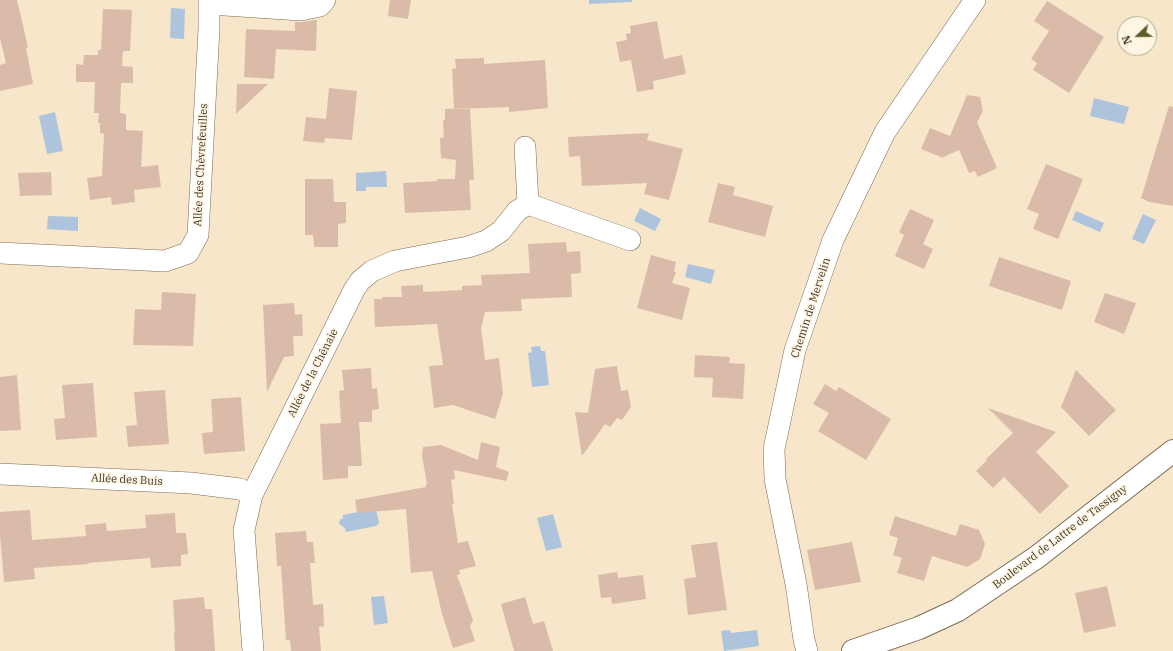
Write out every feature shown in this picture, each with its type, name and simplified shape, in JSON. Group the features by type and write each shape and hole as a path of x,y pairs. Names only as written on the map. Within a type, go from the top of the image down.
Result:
{"street":[{"name":"Allée des Chèvrefeuilles","path":"0,253 166,261 188,253 198,235 209,2 301,10 320,6 325,0"},
{"name":"Chemin de Mervelin","path":"807,651 796,584 775,479 774,449 795,350 833,240 885,132 975,0"},
{"path":"525,147 528,204 630,240"},
{"name":"Allée de la Chênaie","path":"254,651 244,530 252,495 354,290 360,281 372,271 395,261 468,247 486,241 501,230 517,211 528,204"},
{"name":"Boulevard de Lattre de Tassigny","path":"853,651 885,646 958,610 1037,557 1173,451"},
{"name":"Allée des Buis","path":"0,474 191,483 240,489 252,495"}],"water":[{"path":"589,0 632,0 632,2 589,4"},
{"path":"171,8 185,9 184,39 170,38"},
{"path":"1094,98 1129,107 1124,124 1090,116"},
{"path":"55,112 63,151 47,154 39,116"},
{"path":"386,171 387,187 366,187 366,191 356,191 356,173"},
{"path":"640,208 661,219 655,231 634,221"},
{"path":"1076,211 1104,223 1100,232 1072,220"},
{"path":"1143,214 1156,220 1144,244 1132,239"},
{"path":"48,216 78,217 78,231 47,229"},
{"path":"688,264 715,270 711,284 685,277"},
{"path":"540,346 541,351 545,351 549,385 532,387 528,353 532,352 531,347"},
{"path":"373,509 377,513 379,523 376,526 346,532 345,528 339,524 340,520 343,518 343,515"},
{"path":"553,514 562,547 546,551 537,518"},
{"path":"384,596 388,623 374,625 371,597"},
{"path":"730,630 731,633 757,630 759,646 724,651 721,631"}],"building":[{"path":"0,0 17,0 28,47 26,48 33,84 0,91 0,65 6,63 0,38"},
{"path":"390,0 411,0 408,19 388,16"},
{"path":"1047,1 1104,37 1069,93 1033,70 1037,63 1031,59 1049,31 1034,21"},
{"path":"103,9 132,10 130,51 123,51 122,66 133,67 133,83 121,83 120,113 126,114 126,130 143,131 141,167 158,165 161,187 134,190 135,202 112,205 111,197 90,200 87,178 102,176 104,134 100,133 100,123 98,123 99,113 94,113 95,82 76,82 76,64 83,65 84,55 98,55 98,50 101,50"},
{"path":"317,20 316,51 276,49 274,79 244,77 246,29 295,31 295,22"},
{"path":"657,21 664,59 682,55 686,74 653,81 654,89 637,92 631,60 620,62 616,42 627,40 626,34 631,33 630,26"},
{"path":"484,58 484,64 545,60 548,108 509,112 509,107 454,109 452,69 456,68 455,59"},
{"path":"237,84 268,84 236,114"},
{"path":"329,88 357,91 352,140 325,138 324,143 303,141 306,117 326,119"},
{"path":"967,95 980,97 983,111 977,122 997,168 978,177 975,171 969,173 959,150 941,158 921,149 930,128 950,136"},
{"path":"1169,106 1173,107 1173,206 1149,202 1141,198"},
{"path":"470,108 474,180 469,180 471,210 405,213 403,183 437,181 437,179 455,179 456,160 441,158 440,138 444,137 443,120 445,120 445,109"},
{"path":"649,133 647,140 683,149 669,200 644,194 647,183 582,186 580,156 569,157 568,137"},
{"path":"1046,164 1083,179 1058,239 1033,229 1039,214 1027,209"},
{"path":"51,172 52,195 20,196 18,173"},
{"path":"305,179 333,179 334,202 346,202 346,223 338,224 338,247 314,247 313,235 305,235"},
{"path":"718,183 735,187 733,195 773,206 765,237 708,222"},
{"path":"910,209 934,220 923,244 933,249 924,269 895,256 904,235 899,232"},
{"path":"566,242 567,252 580,251 581,273 571,274 572,297 521,299 522,311 485,312 481,328 485,360 499,358 503,394 495,419 453,405 434,408 429,366 443,365 437,324 375,327 374,299 382,299 382,297 402,297 401,286 423,285 423,292 462,290 462,286 482,285 481,275 530,273 528,244"},
{"path":"651,255 676,262 674,271 676,272 672,283 690,288 682,320 637,308"},
{"path":"999,257 1071,281 1062,310 989,286"},
{"path":"162,292 196,294 193,346 133,345 135,309 161,310"},
{"path":"1105,293 1136,303 1124,334 1094,322"},
{"path":"294,303 295,315 302,314 303,336 293,336 294,356 284,357 267,392 263,305"},
{"path":"695,355 730,357 729,363 745,364 743,399 712,397 713,378 694,377"},
{"path":"617,366 621,391 628,390 631,407 622,420 617,418 610,427 605,424 582,456 575,412 588,413 595,369"},
{"path":"371,368 372,389 377,388 379,409 372,410 372,422 359,422 362,466 348,466 348,478 323,480 320,424 341,423 339,391 344,390 342,370"},
{"path":"1076,370 1116,410 1089,436 1061,407"},
{"path":"17,375 21,430 0,431 0,377"},
{"path":"93,383 97,437 56,440 54,419 65,418 62,385"},
{"path":"825,384 836,391 839,387 891,419 866,460 818,431 829,413 813,404"},
{"path":"165,390 169,444 128,447 126,426 137,425 134,392"},
{"path":"241,397 245,451 204,454 202,433 213,432 211,399"},
{"path":"988,408 1056,432 1036,452 1069,486 1040,514 1004,477 993,488 976,471 987,460 986,459 1013,433"},
{"path":"481,442 500,447 496,467 509,472 506,481 454,470 455,479 451,480 454,504 452,505 458,543 468,541 476,566 459,570 460,574 457,575 473,620 470,626 475,641 453,648 442,614 432,571 411,573 406,509 357,513 355,500 426,487 427,484 422,456 423,447 441,445 478,460"},
{"path":"30,510 32,540 86,536 85,525 106,523 107,531 146,528 145,515 175,513 176,533 186,533 188,554 181,555 181,566 151,568 150,558 88,563 89,564 34,568 35,579 4,582 0,534 0,512"},
{"path":"895,516 956,536 960,524 979,530 985,544 980,559 967,567 932,556 924,581 897,573 902,558 893,555 898,538 889,535"},
{"path":"306,531 307,542 313,542 315,563 310,563 313,605 323,604 324,626 319,627 321,651 291,651 290,640 286,640 281,566 277,566 275,533"},
{"path":"717,542 727,610 688,615 684,579 696,577 691,545"},
{"path":"852,542 861,582 815,590 807,550"},
{"path":"617,572 618,578 643,575 646,599 612,604 611,597 601,598 598,575"},
{"path":"1107,586 1116,626 1084,633 1075,593"},
{"path":"204,597 205,609 212,609 215,651 175,651 173,600"},
{"path":"525,597 533,624 544,621 553,651 514,651 501,604"}]}
